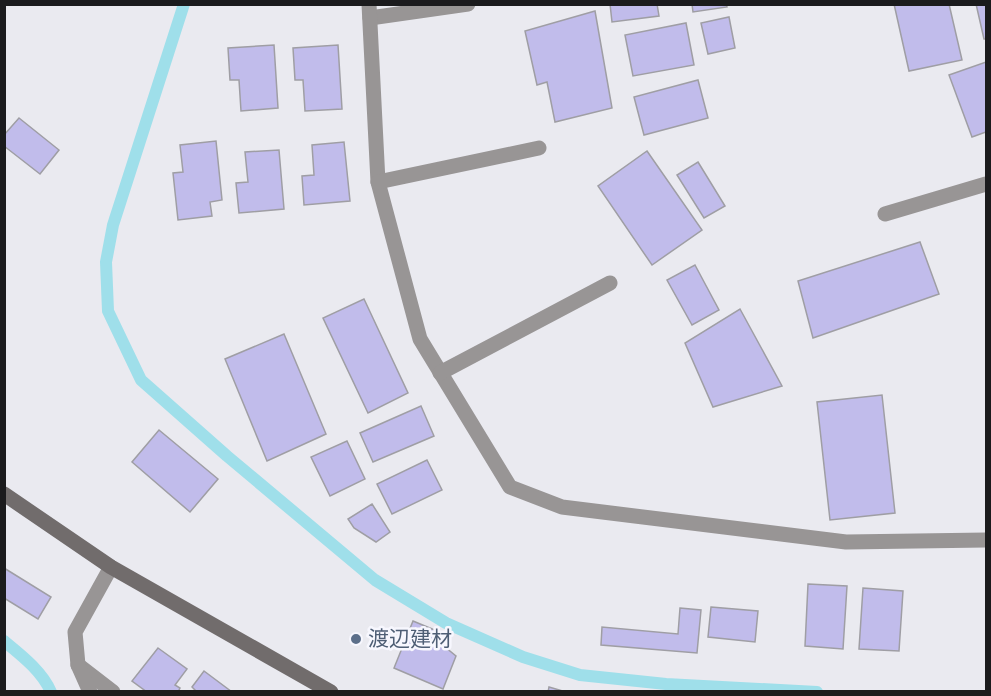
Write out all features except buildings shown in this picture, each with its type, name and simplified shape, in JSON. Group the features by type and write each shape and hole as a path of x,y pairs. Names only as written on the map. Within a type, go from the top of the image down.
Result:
{"street":[{"path":"468,4 369,11 378,182 420,339 510,487 562,507 846,542 987,540"},
{"path":"378,182 539,148"},
{"path":"885,214 987,184"},
{"path":"440,372 610,283"},
{"path":"6,500 111,567 331,692"},
{"path":"90,692 78,665 75,632 111,567"},
{"path":"78,665 113,692"}],"waterway":[{"path":"184,4 113,225 106,262 108,311 141,380 227,456 375,580 446,623 523,657 580,675 666,684 817,692"},
{"path":"4,641 37,670 51,692"}],"place":[{"name":"渡辺建材","path":"356,639"}]}
